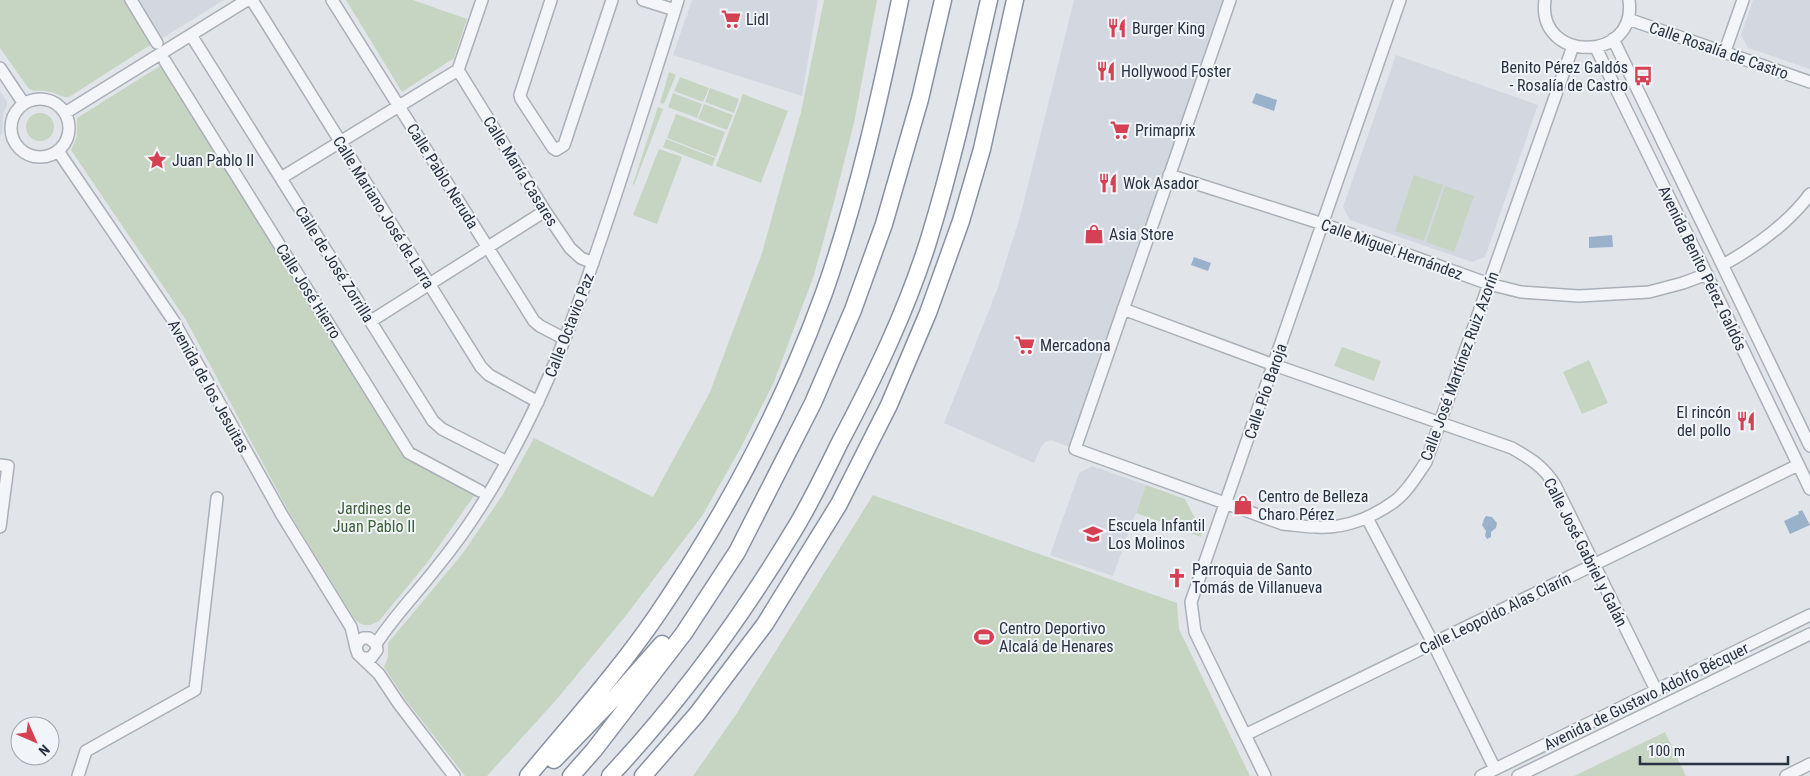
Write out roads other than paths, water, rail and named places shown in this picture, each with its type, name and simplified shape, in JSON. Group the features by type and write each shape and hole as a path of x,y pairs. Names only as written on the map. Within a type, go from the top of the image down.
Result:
{"highway":[{"path":"889,55 896,0"},
{"path":"528,776 624,661 657,616 689,567 758,446 805,341 824,291 864,158 900,0"},
{"path":"571,776 594,750 684,633 737,552 813,403 853,310 878,241 920,99 943,0"},
{"path":"610,776 679,697 742,613 796,528 864,397 903,311 929,239 970,83 989,0"},
{"path":"643,776 697,714 765,624 839,504 889,405 928,313 961,221 982,149 1015,0"},
{"path":"982,149 993,127 1020,12 1025,0"},
{"path":"537,776 652,658 682,618 728,544 765,497"}],"street":[{"path":"130,0 157,43"},
{"path":"65,113 247,0"},
{"name":"Calle Mariano José de Larra","path":"252,0 482,368 489,375 538,402"},
{"name":"Calle Pablo Neruda","path":"332,0 534,321 565,339"},
{"path":"281,178 458,70 482,0"},
{"path":"551,0 520,95 556,150 564,145 612,0"},
{"path":"643,0 677,5"},
{"path":"1123,309 1230,0"},
{"name":"Calle Pío Baroja","path":"1265,776 1196,632 1191,602 1400,0"},
{"path":"1541,2 1550,28 1557,37 1573,46 1596,48 1613,40 1621,32 1628,19 1629,0"},
{"path":"1725,51 1743,0"},
{"name":"Calle Octavio Paz","path":"372,643 438,566 480,508 508,462 538,402 565,339 594,263 677,5"},
{"name":"Calle Rosalía de Castro","path":"1628,19 1810,82"},
{"name":"Calle de José Zorrilla","path":"191,35 433,421 442,429 508,462"},
{"name":"Avenida Benito Pérez Galdós","path":"1613,40 1810,446"},
{"name":"Calle José Martínez Ruiz Azorín","path":"1123,309 1074,449 1283,524 1318,528 1345,525 1367,518 1396,500 1413,482 1426,462 1573,46"},
{"name":"Avenida Benito Pérez Galdós","path":"1596,48 1810,489"},
{"name":"Calle José Hierro","path":"165,61 409,453 480,491"},
{"path":"0,68 24,104"},
{"name":"Calle María Casares","path":"458,70 570,248 581,258 594,263"},
{"path":"42,99 51,101 65,113 69,129 64,145 58,151 40,157 31,156 16,145 12,137 11,127 17,110 24,104 32,100 42,99"},
{"name":"Avenida de los Jesuitas","path":"58,151 173,320 282,515 351,627 356,648"},
{"name":"Calle Miguel Hernández","path":"1170,175 1323,224 1489,284 1521,292 1579,296 1649,292 1683,284 1707,274"},
{"path":"1723,265 1744,253 1774,231 1810,194"},
{"path":"371,321 545,211"},
{"name":"Calle José Gabriel y Galán","path":"1123,309 1274,365 1512,448 1531,458 1546,472 1555,485 1656,690"},
{"path":"0,465 8,466 0,527"},
{"name":"Calle Leopoldo Alas Clarín","path":"1245,735 1798,465"},
{"path":"78,776 86,752 194,690 218,498"},
{"path":"1367,518 1433,643 1496,769"},
{"name":"Avenida de Gustavo Adolfo Bécquer","path":"1482,776 1810,616"},
{"name":"Avenida de los Jesuitas","path":"351,627 372,643"},
{"name":"Avenida de Gustavo Adolfo Bécquer","path":"1518,776 1810,634"},
{"path":"372,643 358,642 356,648 358,654 379,674 399,704 454,776"},
{"path":"364,658 371,658 372,643"},
{"path":"372,643 379,674"},
{"path":"1786,776 1810,764"}],"water":[{"path":"1256,93 1277,100 1274,111 1252,103"},
{"path":"1612,235 1613,247 1589,248 1589,237"},
{"path":"1194,257 1211,263 1208,271 1191,265"},
{"path":"1802,510 1810,525 1790,534 1784,521 1799,514 1798,512"},
{"path":"1486,516 1492,517 1497,523 1496,528 1491,532 1491,537 1487,539 1485,536 1486,531 1482,525"}],"place":[{"name":"Lidl","path":"731,19"},
{"name":"Burger King","path":"1117,28"},
{"name":"Hollywood Foster","path":"1106,71"},
{"name":"Benito Pérez Galdós - Rosalía de Castro","path":"1643,76"},
{"name":"Primaprix","path":"1120,130"},
{"name":"Juan Pablo II","path":"157,160"},
{"name":"Wok Asador","path":"1108,183"},
{"name":"Asia Store","path":"1094,234"},
{"name":"Mercadona","path":"1025,345"},
{"name":"El rincón del pollo","path":"1746,421"},
{"name":"Centro de Belleza Charo Pérez","path":"1243,505"},
{"name":"Escuela Infantil Los Molinos","path":"1093,534"},
{"name":"Parroquia de Santo Tomás de Villanueva","path":"1177,578"},
{"name":"Centro Deportivo Alcalá de Henares","path":"984,637"}],"park label":[{"name":"Jardines de Juan Pablo II","path":"374,517"}]}
